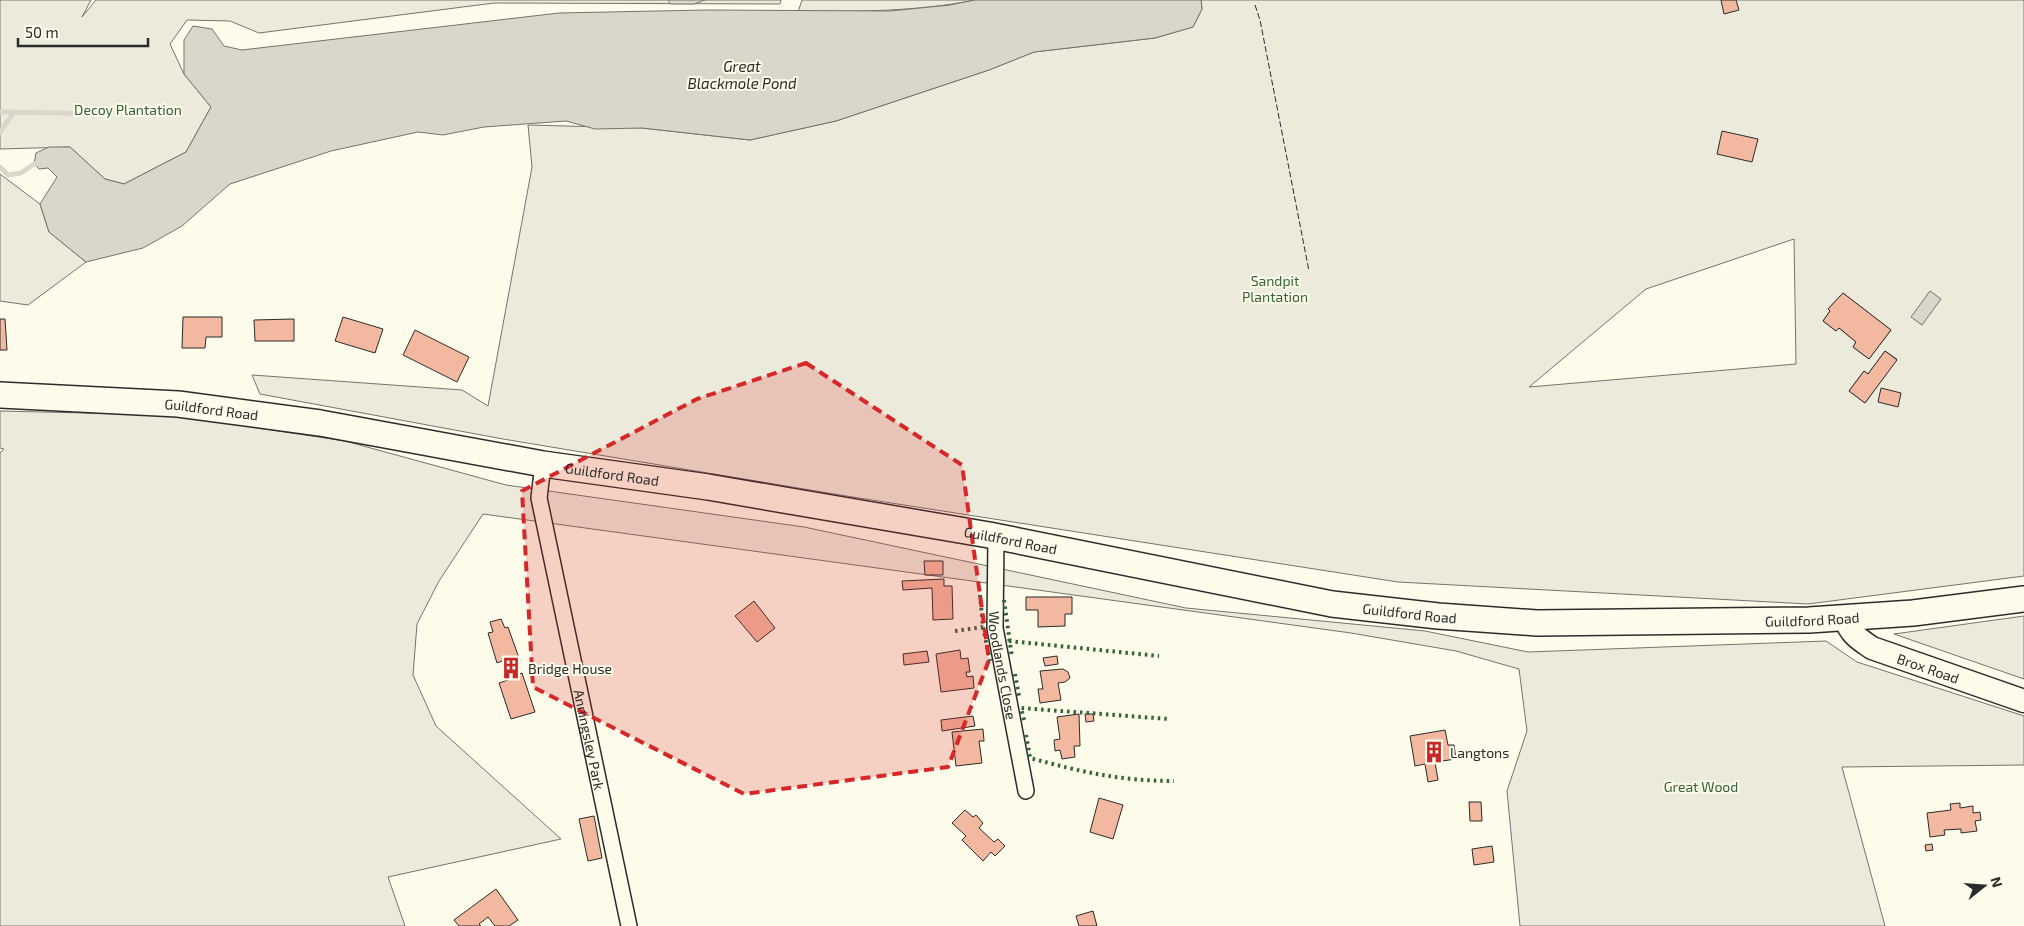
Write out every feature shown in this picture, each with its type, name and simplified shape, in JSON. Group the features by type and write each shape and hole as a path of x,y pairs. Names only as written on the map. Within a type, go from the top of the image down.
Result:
{"main road":[{"name":"Guildford Road","path":"0,395 178,404 320,423 544,464 708,488 996,537 1162,568 1332,604 1438,616 1537,623 1616,624 1845,618 1913,613 2024,599"}],"street":[{"name":"Anningsley Park","path":"544,464 538,498 629,926"},
{"name":"Woodlands Close","path":"996,537 995,628 1026,791"},
{"name":"Brox Road","path":"1845,618 1848,629 1854,636 1872,648 2024,701"}],"highlighted area":[{"path":"806,363 962,465 989,660 948,767 744,794 533,687 522,491 697,399"}],"green space":[{"name":"Decoy Plantation","path":"0,0 91,0 82,17 96,0 781,0 780,4 494,3 259,33 230,21 187,20 170,44 184,74 211,107 186,152 124,184 105,179 70,147 0,149"},
{"path":"802,0 975,0 909,9 798,12"},
{"name":"Sandpit Plantation","path":"1201,0 2024,0 2024,576 1808,604 1398,582 840,495 503,439 260,394 252,375 462,390 488,406 532,167 528,125 642,128 750,140 836,121 989,70 1034,52 1155,38 1193,27 1202,9","holes":["1794,239 1796,364 1529,387 1646,289","1843,293 1891,330 1869,359 1853,347 1856,342 1839,328 1836,331 1823,321 1830,311 1828,309","1885,351 1897,359 1865,403 1849,391 1864,371 1868,374"]},
{"path":"0,174 40,204 49,232 86,262 28,305 0,301"},
{"name":"Great Wood","path":"0,411 171,415 345,441 506,485 804,527 1186,608 1425,631 1528,652 1826,641 1857,662 2024,716 2024,765 1842,767 1885,926 1520,926 1507,791 1527,731 1519,669 1456,651 1351,633 483,514 439,581 417,624 413,675 436,726 561,839 388,877 405,926 0,926 0,453 4,449 0,448"},
{"path":"2024,616 2024,679 1894,634"}],"water":[{"path":"668,0 705,0 694,4 670,4"},
{"name":"Great Blackmole Pond","path":"975,0 1201,0 1202,9 1193,27 1155,38 1034,52 989,70 836,121 750,140 642,128 595,129 566,121 484,127 443,135 418,132 331,151 230,184 182,226 143,248 86,262 49,232 40,204 57,177 48,168 39,169 34,164 36,153 49,147 70,147 105,179 124,184 186,152 211,107 184,74 184,40 193,26 212,29 224,46 242,50 559,13 705,10 890,11 950,5"},
{"path":"1930,291 1941,299 1922,325 1911,317"}],"building":[{"path":"1721,0 1736,0 1739,10 1724,14"},
{"path":"1722,131 1758,139 1752,162 1717,154"},
{"path":"1843,293 1891,330 1869,359 1853,347 1856,342 1839,328 1836,331 1823,321 1830,311 1828,309"},
{"path":"183,317 222,317 222,337 206,337 205,348 182,348"},
{"path":"343,317 383,329 375,353 335,341"},
{"path":"0,319 5,319 7,350 0,350"},
{"path":"294,319 294,341 255,341 254,320"},
{"path":"415,330 469,357 457,382 403,355"},
{"path":"1885,351 1897,360 1865,403 1849,391 1864,371 1868,374"},
{"path":"1881,388 1901,393 1898,407 1878,402"},
{"path":"924,561 943,561 943,575 925,575"},
{"path":"944,579 944,586 952,586 953,619 933,620 932,588 903,590 902,581"},
{"path":"1026,597 1072,597 1072,614 1065,614 1065,626 1038,627 1038,610 1026,610"},
{"path":"754,601 775,628 757,642 735,616"},
{"name":"Bridge House","path":"501,619 505,628 508,627 520,661 516,662 519,674 522,673 535,712 511,719 499,683 508,680 502,661 497,663 488,633 493,632 490,622"},
{"path":"960,650 961,659 968,658 970,672 966,672 967,677 973,676 974,688 941,692 936,654"},
{"path":"927,651 929,662 904,665 903,654"},
{"path":"1057,656 1058,664 1045,666 1043,658"},
{"path":"1063,669 1068,672 1070,678 1065,682 1058,683 1061,700 1040,703 1038,689 1043,689 1040,671"},
{"path":"1079,714 1080,746 1074,746 1075,757 1062,759 1060,750 1055,751 1054,740 1060,739 1057,717"},
{"path":"1085,714 1093,714 1094,721 1086,722"},
{"path":"973,716 975,726 942,731 941,720"},
{"path":"983,729 984,741 979,741 982,763 956,766 952,732"},
{"name":"Langtons","path":"1445,730 1448,745 1454,745 1456,759 1435,762 1438,780 1428,782 1425,764 1415,766 1410,736"},
{"path":"1099,798 1123,805 1113,839 1090,832"},
{"path":"1469,802 1481,802 1482,821 1470,821"},
{"path":"1960,803 1960,808 1973,806 1973,813 1980,812 1981,820 1975,821 1977,831 1961,833 1961,829 1944,830 1945,835 1930,837 1927,813 1951,810 1950,804"},
{"path":"965,810 973,817 976,815 983,823 979,828 994,842 998,839 1005,846 995,856 991,852 983,861 962,840 966,836 952,823"},
{"path":"594,816 602,858 588,861 579,819"},
{"path":"1932,844 1933,850 1926,851 1925,845"},
{"path":"1492,846 1494,862 1474,865 1472,849"},
{"path":"496,889 518,920 509,926 495,926 488,917 479,924 481,926 459,926 454,920"},
{"path":"1093,911 1097,926 1079,926 1076,916"}],"waterway":[{"path":"0,112 109,114"},
{"path":"0,132 14,112"},
{"path":"0,167 8,175 21,173 34,164"}],"hedge":[{"path":"980,595 983,627 990,661"},
{"path":"1004,600 1012,658"},
{"path":"955,631 983,627"},
{"path":"1009,641 1159,656"},
{"path":"1015,674 1019,696"},
{"path":"1024,720 1021,708 1169,719"},
{"path":"1026,735 1030,758 1101,775 1154,781 1174,781"}],"fence":[{"path":"1255,5 1260,20 1309,271"}],"place":[{"name":"Bridge House","path":"511,668"},
{"name":"Langtons","path":"1434,752"}]}
